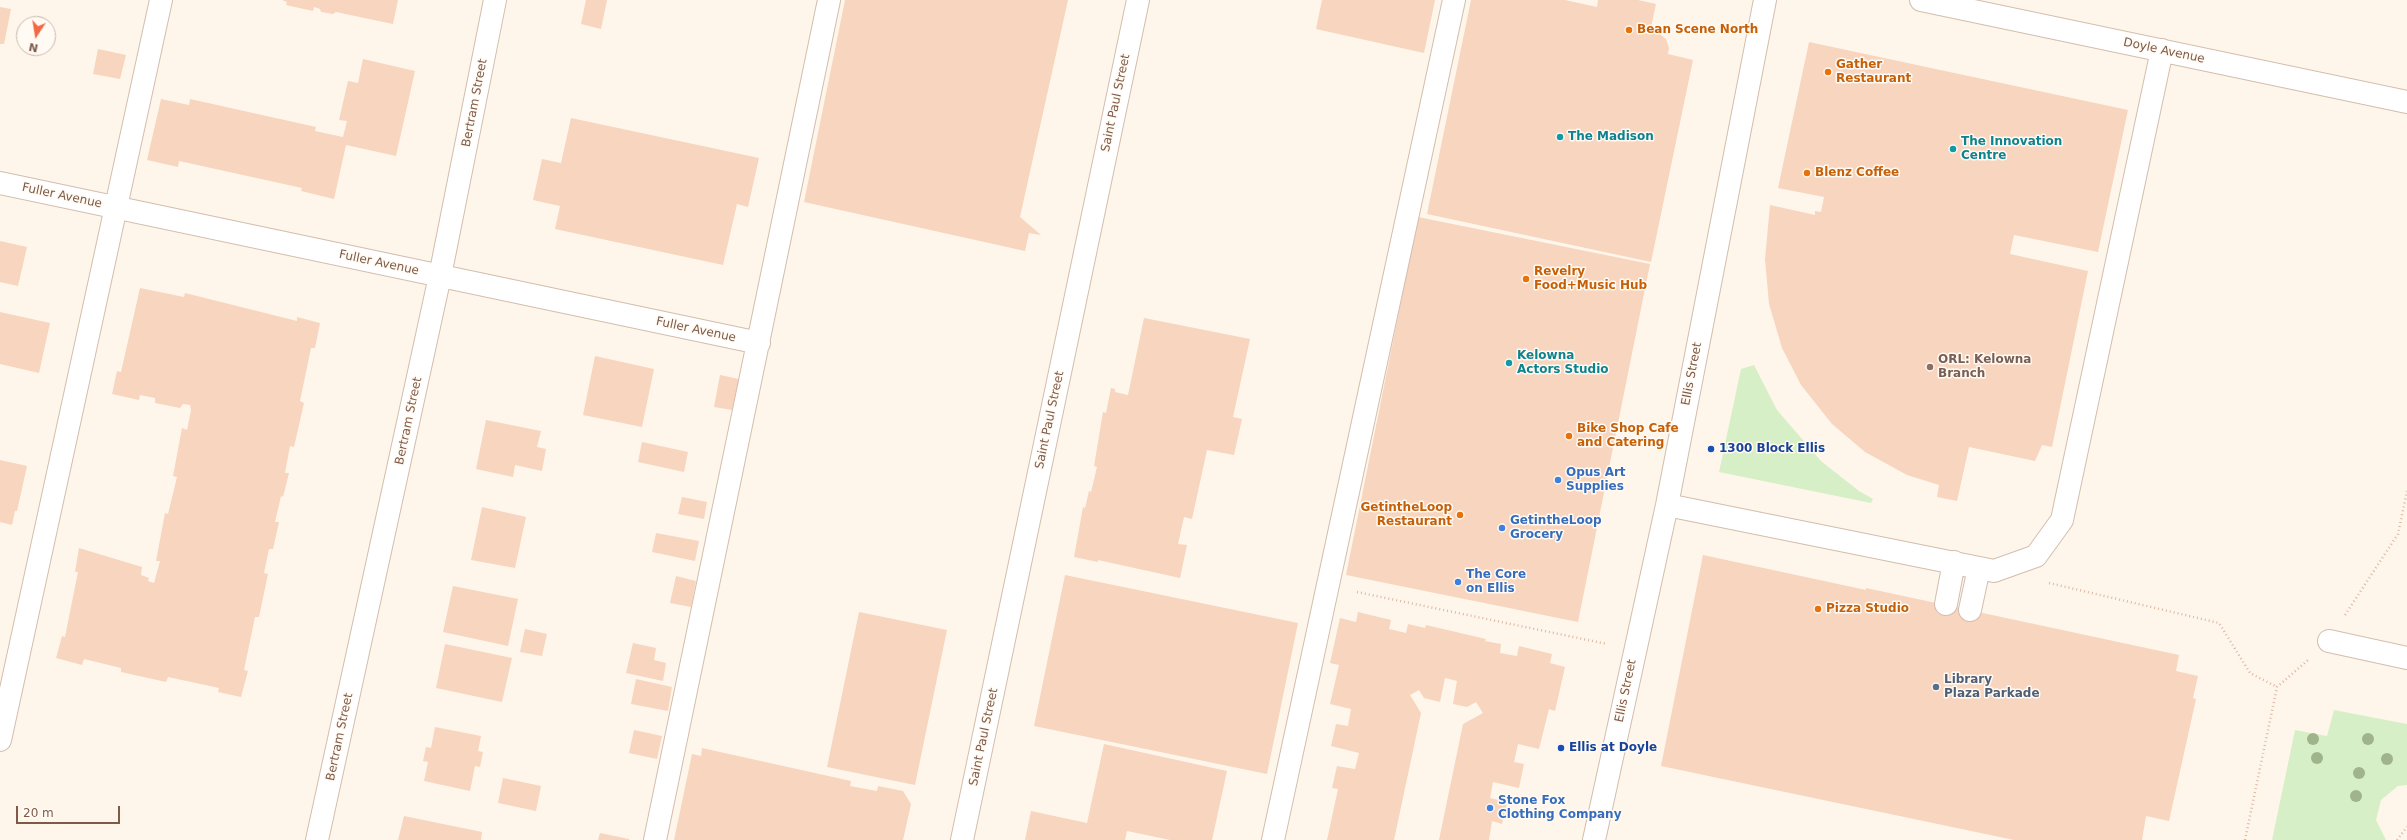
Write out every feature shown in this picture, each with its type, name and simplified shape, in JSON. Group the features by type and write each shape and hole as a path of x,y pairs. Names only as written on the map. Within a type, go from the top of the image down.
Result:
{"street":[{"path":"0,740 117,208 161,0"},
{"name":"Bertram Street","path":"317,840 440,276 495,0"},
{"path":"655,840 759,343 828,0"},
{"name":"Saint Paul Street","path":"962,840 1138,0"},
{"path":"1273,840 1329,586 1454,0"},
{"name":"Ellis Street","path":"1594,840 1634,650 1667,505 1764,0"},
{"name":"Doyle Avenue","path":"1921,0 2407,102"},
{"path":"1667,505 1994,571 2036,556 2062,520 2162,50"},
{"name":"Fuller Avenue","path":"0,183 759,343"},
{"path":"1958,607 1967,565"},
{"path":"2329,641 2407,658"}],"path":[{"path":"2246,840 2277,687 2329,641 2398,534 2407,492"},
{"path":"2046,583 2220,623 2250,673 2277,687"},
{"path":"1329,586 1634,650"},
{"path":"2397,840 2407,827"}],"green space":[{"path":"1754,365 1777,410 1821,461 1859,491 1873,499 1871,503 1719,472 1741,369"},
{"path":"2334,710 2407,724 2407,785 2398,786 2381,800 2376,820 2386,840 2272,840 2295,730 2327,736"}],"building":[{"path":"282,0 398,0 393,24 336,12 333,14 321,12 320,9 314,7 313,11 286,5 287,2"},
{"path":"586,0 607,0 601,29 581,24"},
{"path":"845,0 1068,0 1020,217 1041,235 1029,233 1025,251 804,202"},
{"path":"1322,0 1435,0 1424,53 1316,29"},
{"name":"The Madison","path":"1471,0 1565,0 1597,7 1598,0 1638,0 1656,4 1651,27 1666,39 1669,48 1668,54 1693,60 1651,262 1427,214"},
{"path":"0,7 11,9 4,44 0,44"},
{"path":"1809,42 2128,110 2098,252 2014,235 2010,254 2088,271 2052,447 2042,445 2035,461 1969,447 1957,501 1937,497 1939,485 1907,475 1865,452 1832,424 1801,385 1782,348 1769,304 1765,259 1770,205 1815,215 1815,211 1821,212 1824,197 1778,188"},
{"path":"98,49 126,55 120,79 93,74"},
{"path":"363,59 415,71 396,156 346,145 334,199 301,191 302,188 179,161 178,167 147,160 161,99 189,105 190,99 316,127 315,131 343,137 347,121 339,120 348,81 358,83"},
{"path":"571,118 759,158 748,207 737,204 723,265 555,229 560,206 533,200 542,159 561,163"},
{"path":"1418,217 1650,264 1578,622 1346,575"},
{"path":"0,241 27,247 18,286 0,282"},
{"path":"140,288 184,297 185,293 297,321 297,317 320,323 315,348 311,348 300,401 304,403 294,447 290,446 285,473 289,473 283,497 281,496 275,522 279,522 273,549 269,549 264,573 268,574 259,617 255,617 244,670 248,671 241,697 218,692 219,688 168,677 166,682 121,672 121,668 84,659 82,665 56,658 62,636 65,637 78,572 75,572 79,548 142,567 141,575 149,578 148,581 154,583 160,561 156,561 165,513 168,514 177,477 173,476 182,428 187,430 191,410 190,405 183,404 180,408 155,403 155,398 140,395 139,400 112,394 117,371 121,372"},
{"path":"0,312 50,323 39,373 0,364"},
{"path":"1144,318 1250,339 1233,417 1242,419 1234,455 1207,450 1192,519 1184,517 1178,544 1187,545 1180,578 1098,560 1098,562 1074,557 1083,507 1085,508 1089,491 1091,492 1097,467 1094,466 1103,412 1106,413 1111,388 1115,389 1115,392 1128,395"},
{"path":"595,356 654,369 642,427 583,415"},
{"path":"720,375 739,379 732,410 714,407"},
{"path":"486,420 541,431 537,447 546,449 542,471 515,465 513,477 476,469"},
{"path":"642,442 688,452 684,472 638,462"},
{"path":"0,460 27,466 17,511 15,511 12,525 0,522"},
{"path":"682,497 707,502 704,519 678,514"},
{"path":"482,507 526,517 515,568 471,560"},
{"path":"656,533 699,541 695,561 652,552"},
{"name":"Library Plaza Parkade","path":"1703,555 1866,590 1866,588 2179,655 2176,671 2198,676 2193,698 2196,699 2169,821 2146,816 2142,840 2014,840 1661,766"},
{"path":"1065,575 1298,623 1267,774 1034,726"},
{"path":"676,576 696,581 691,607 670,603"},
{"path":"453,586 518,599 508,646 443,632"},
{"path":"859,612 947,630 915,785 827,767"},
{"path":"1358,612 1391,620 1389,629 1406,633 1408,624 1425,628 1426,625 1501,644 1500,653 1517,656 1519,646 1552,654 1550,663 1565,667 1555,711 1549,709 1539,749 1518,744 1514,762 1524,764 1519,788 1493,782 1490,798 1507,802 1502,824 1492,821 1489,840 1439,840 1463,724 1483,713 1476,702 1467,707 1453,704 1457,681 1445,678 1440,702 1424,698 1419,690 1410,695 1421,713 1394,840 1327,840 1338,789 1332,788 1337,766 1355,769 1359,753 1331,746 1336,724 1348,726 1351,709 1330,704 1339,665 1330,663 1340,618 1356,622"},
{"path":"525,629 547,634 542,656 520,652"},
{"path":"633,643 656,648 654,660 666,663 663,681 626,673"},
{"path":"445,644 512,658 502,702 436,688"},
{"path":"636,679 672,687 668,711 631,704"},
{"path":"435,727 481,736 478,751 483,752 480,767 475,766 470,791 424,781 428,762 423,761 426,747 431,748"},
{"path":"634,730 662,736 657,759 629,753"},
{"path":"1104,744 1227,771 1212,840 1170,840 1127,831 1125,840 1025,840 1031,811 1087,823"},
{"path":"702,748 851,781 850,786 877,791 878,786 903,791 911,804 903,840 674,840 692,754 701,756"},
{"path":"503,778 541,786 536,811 498,803"},
{"path":"404,816 482,832 481,840 398,840"},
{"path":"600,833 629,839 629,840 598,840"}],"place":[{"name":"Bean Scene North","path":"1629,30"},
{"name":"Gather Restaurant","path":"1828,72"},
{"name":"The Madison","path":"1560,137"},
{"name":"The Innovation Centre","path":"1953,149"},
{"name":"Blenz Coffee","path":"1807,173"},
{"name":"Revelry Food+Music Hub","path":"1526,279"},
{"name":"Kelowna Actors Studio","path":"1509,363"},
{"name":"ORL: Kelowna Branch","path":"1930,367"},
{"name":"Bike Shop Cafe and Catering","path":"1569,436"},
{"name":"1300 Block Ellis","path":"1711,449"},
{"name":"Opus Art Supplies","path":"1558,480"},
{"name":"GetintheLoop Restaurant","path":"1460,515"},
{"name":"GetintheLoop Grocery","path":"1502,528"},
{"name":"The Core on Ellis","path":"1458,582"},
{"name":"Pizza Studio","path":"1818,609"},
{"name":"Library Plaza Parkade","path":"1936,687"},
{"name":"Ellis at Doyle","path":"1561,748"},
{"name":"Stone Fox Clothing Company","path":"1490,808"}]}
